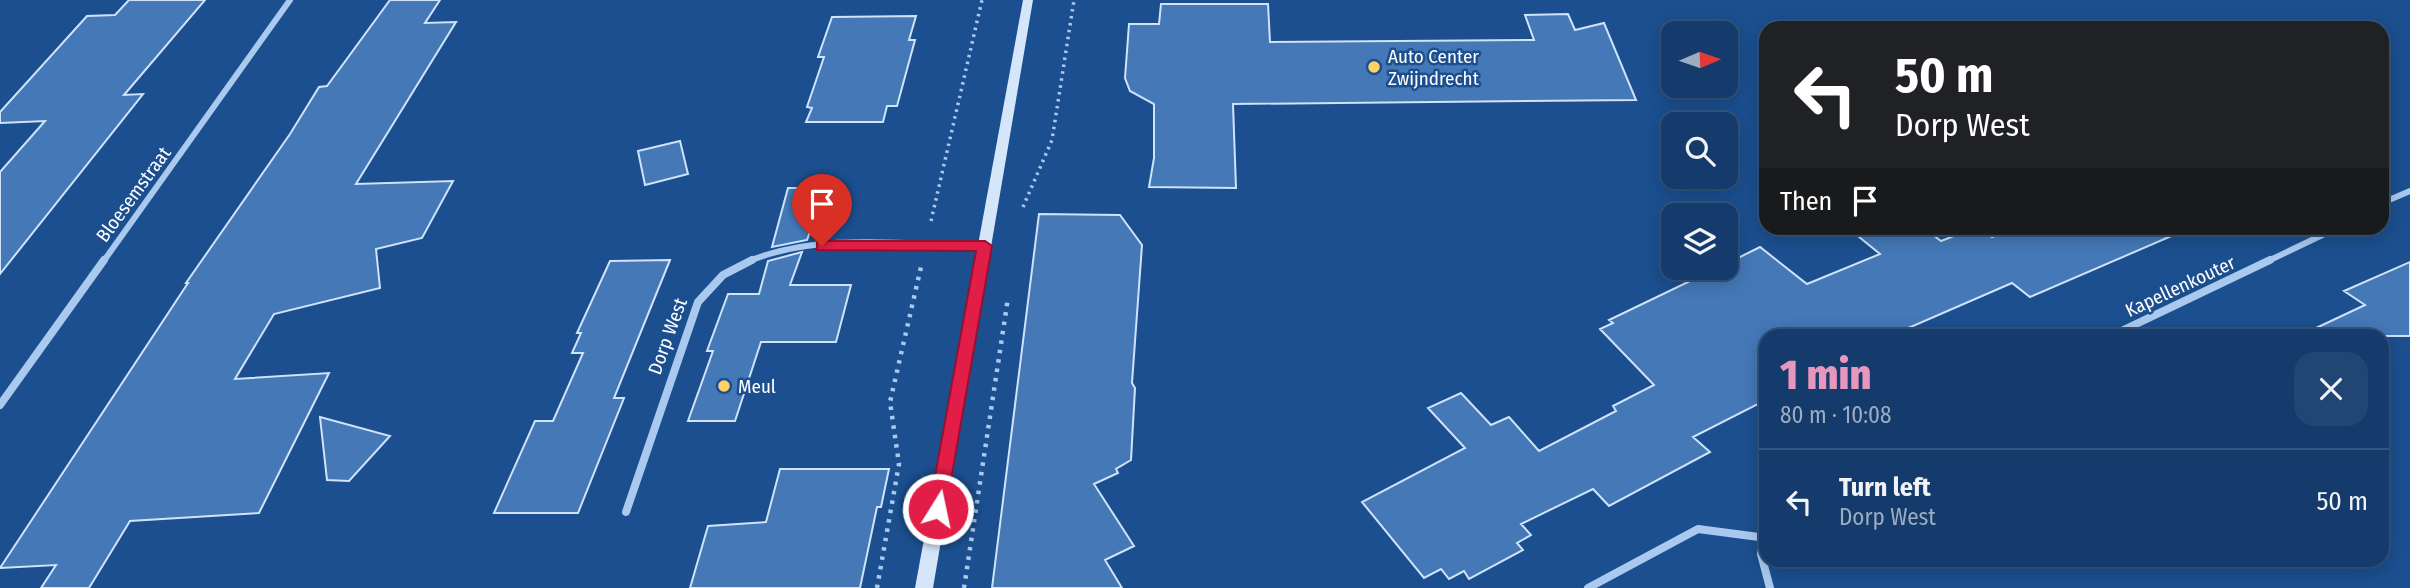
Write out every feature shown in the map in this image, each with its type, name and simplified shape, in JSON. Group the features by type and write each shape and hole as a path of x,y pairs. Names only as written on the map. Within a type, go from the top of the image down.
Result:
{"main road":[{"path":"924,588 1028,0"}],"street":[{"name":"Bloesemstraat","path":"0,405 290,0"},
{"path":"2389,200 2410,191"},
{"name":"Kapellenkouter","path":"2125,329 2252,269 2265,259 2321,235"},
{"name":"Dorp West","path":"626,512 698,302 715,280 734,267 766,255 822,246 985,246"},
{"path":"1588,588 1698,528 1759,537"},
{"path":"1763,567 1770,588"}],"path":[{"path":"877,588 899,464 890,402 982,0"},
{"path":"1020,214 1052,139 1074,0"},
{"path":"964,588 1009,292"}],"building":[{"path":"129,0 205,0 124,95 143,94 0,274 0,172 45,121 0,123 0,112 87,16 115,15"},
{"path":"390,0 440,0 425,23 456,22 356,184 453,181 422,238 376,249 380,288 274,314 235,379 329,373 259,513 130,521 89,588 41,588 56,565 0,568 186,283 290,134 319,87 327,86"},
{"name":"Auto Center Zwijndrecht","path":"1161,4 1268,4 1270,42 1534,40 1525,15 1568,14 1575,30 1604,23 1636,100 1233,104 1236,188 1149,187 1154,158 1154,104 1130,91 1125,78 1129,24 1159,24"},
{"path":"916,16 909,40 915,40 897,106 887,106 883,122 806,122 812,108 807,107 824,57 818,57 832,17"},
{"path":"680,141 688,174 645,185 638,151"},
{"path":"788,188 826,188 807,240 772,247"},
{"path":"1039,214 1120,215 1142,245 1132,383 1135,388 1131,460 1116,469 1118,473 1094,484 1134,546 1105,560 1122,588 992,588"},
{"path":"1857,235 1933,235 1941,241 1956,235 2174,235 2030,297 2012,283 1906,329 1759,329 1759,404 1693,437 1710,452 1609,506 1593,489 1521,524 1531,535 1517,543 1523,550 1469,579 1464,571 1449,579 1441,569 1424,578 1362,502 1465,448 1428,408 1461,393 1491,425 1509,417 1539,451 1616,411 1613,406 1654,385 1600,329 1613,323 1609,320 1692,280 1738,280 1738,258 1760,247 1807,284 1880,254"},
{"name":"Meul","path":"802,252 790,285 851,285 836,342 761,342 735,421 688,421 713,351 707,351 728,294 759,294 768,261"},
{"path":"670,260 614,398 624,398 578,513 494,513 535,421 553,421 583,353 572,353 581,333 577,333 610,261"},
{"path":"2410,262 2410,336 2389,336 2389,329 2314,329 2365,305 2344,291"},
{"path":"320,417 390,436 349,481 327,480"},
{"path":"780,469 889,469 881,507 877,507 860,588 690,588 708,526 766,522"}],"place":[{"name":"Auto Center Zwijndrecht","path":"1374,67"},
{"name":"Meul","path":"724,386"}],"route":[{"path":"822,246 985,246 938,509"}]}
